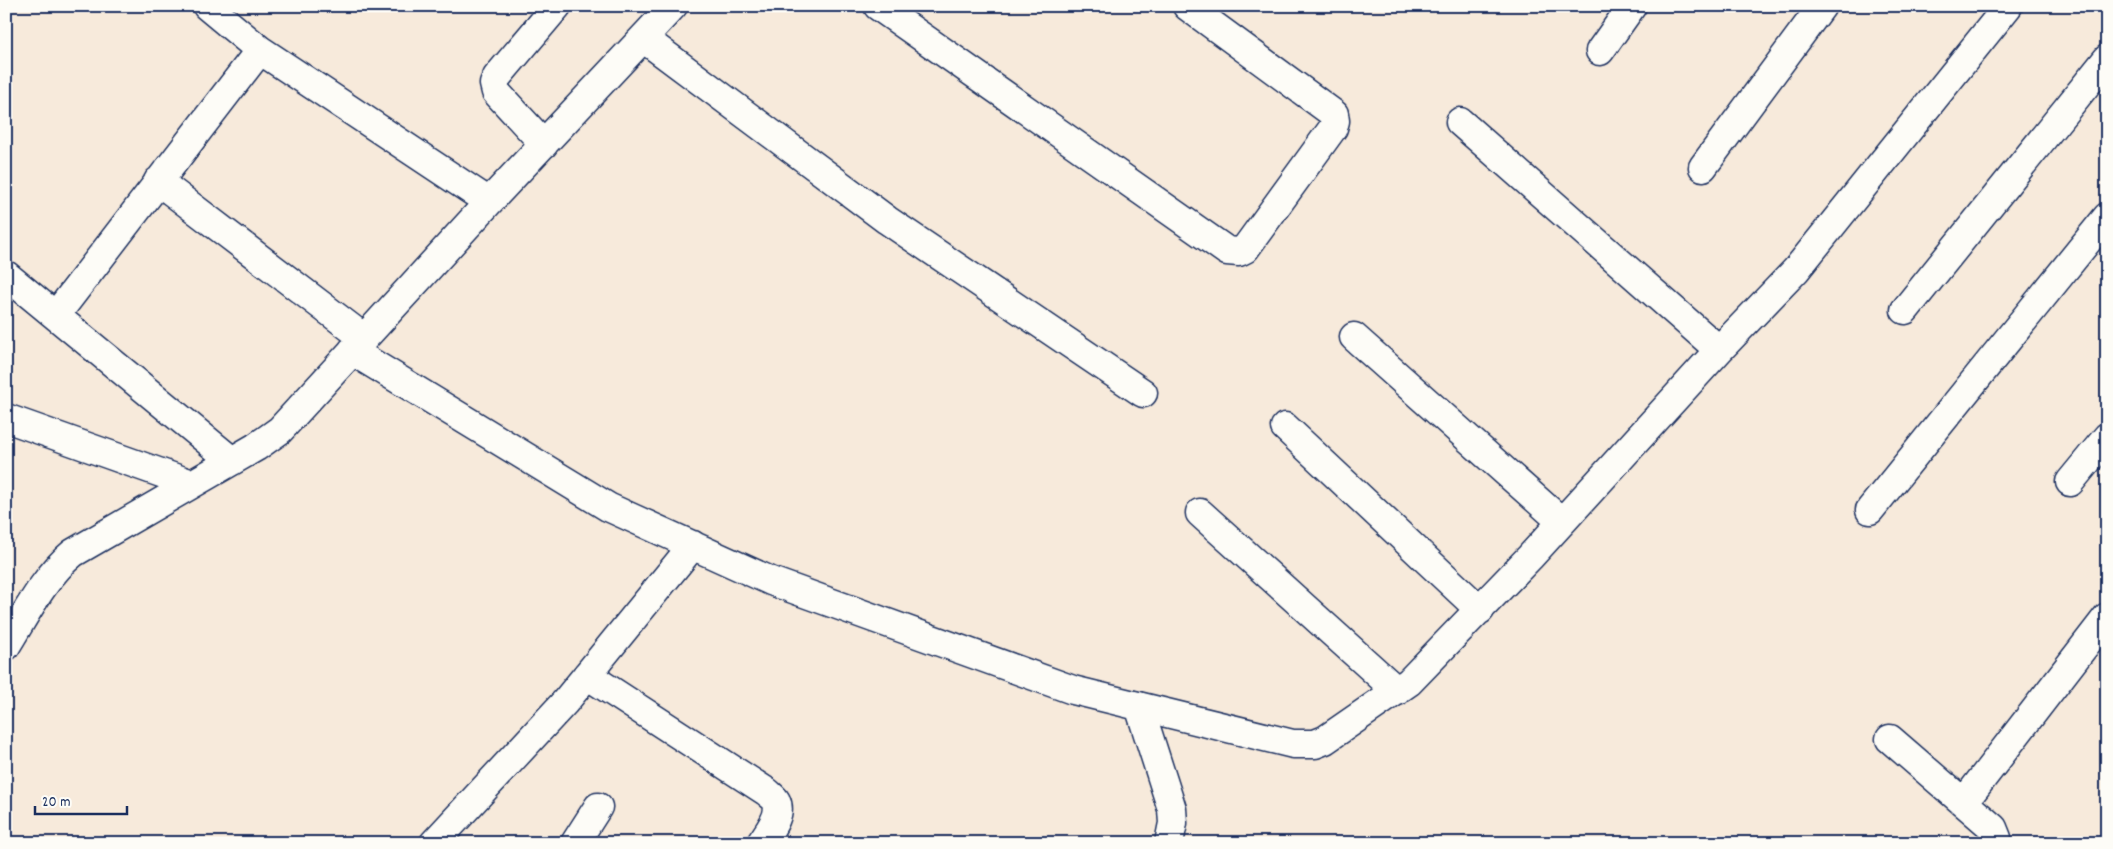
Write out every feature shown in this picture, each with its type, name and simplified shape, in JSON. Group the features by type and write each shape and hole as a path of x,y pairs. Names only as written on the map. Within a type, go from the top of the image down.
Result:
{"street":[{"path":"208,6 260,50 489,202"},
{"path":"544,144 496,92 494,84 497,77 557,6"},
{"path":"6,646 59,564 73,553 232,461 269,439 280,430 489,202 673,6"},
{"path":"878,6 1227,251 1239,252 1246,249 1333,128 1334,114 1187,6"},
{"path":"1600,51 1632,6"},
{"path":"1702,167 1822,6"},
{"path":"158,181 358,344 594,498 786,587 1073,690 1304,746 1325,740 1397,691 1414,677 1480,610 1719,350 1796,270 2008,6"},
{"path":"643,38 887,220 1143,393"},
{"path":"56,315 260,50"},
{"path":"1905,310 2107,58"},
{"path":"1460,122 1719,350"},
{"path":"1870,510 2107,217"},
{"path":"6,275 232,461"},
{"path":"1354,337 1562,522"},
{"path":"6,418 192,484"},
{"path":"1285,428 1480,610"},
{"path":"2070,482 2107,437"},
{"path":"1200,514 1397,691"},
{"path":"434,843 565,702 693,545"},
{"path":"1964,802 2107,617"},
{"path":"587,676 767,792 776,801 777,811 774,823 761,843"},
{"path":"1139,706 1172,809 1173,823 1169,843"},
{"path":"1890,739 1993,828 1996,843"},
{"path":"575,843 598,807"}]}
